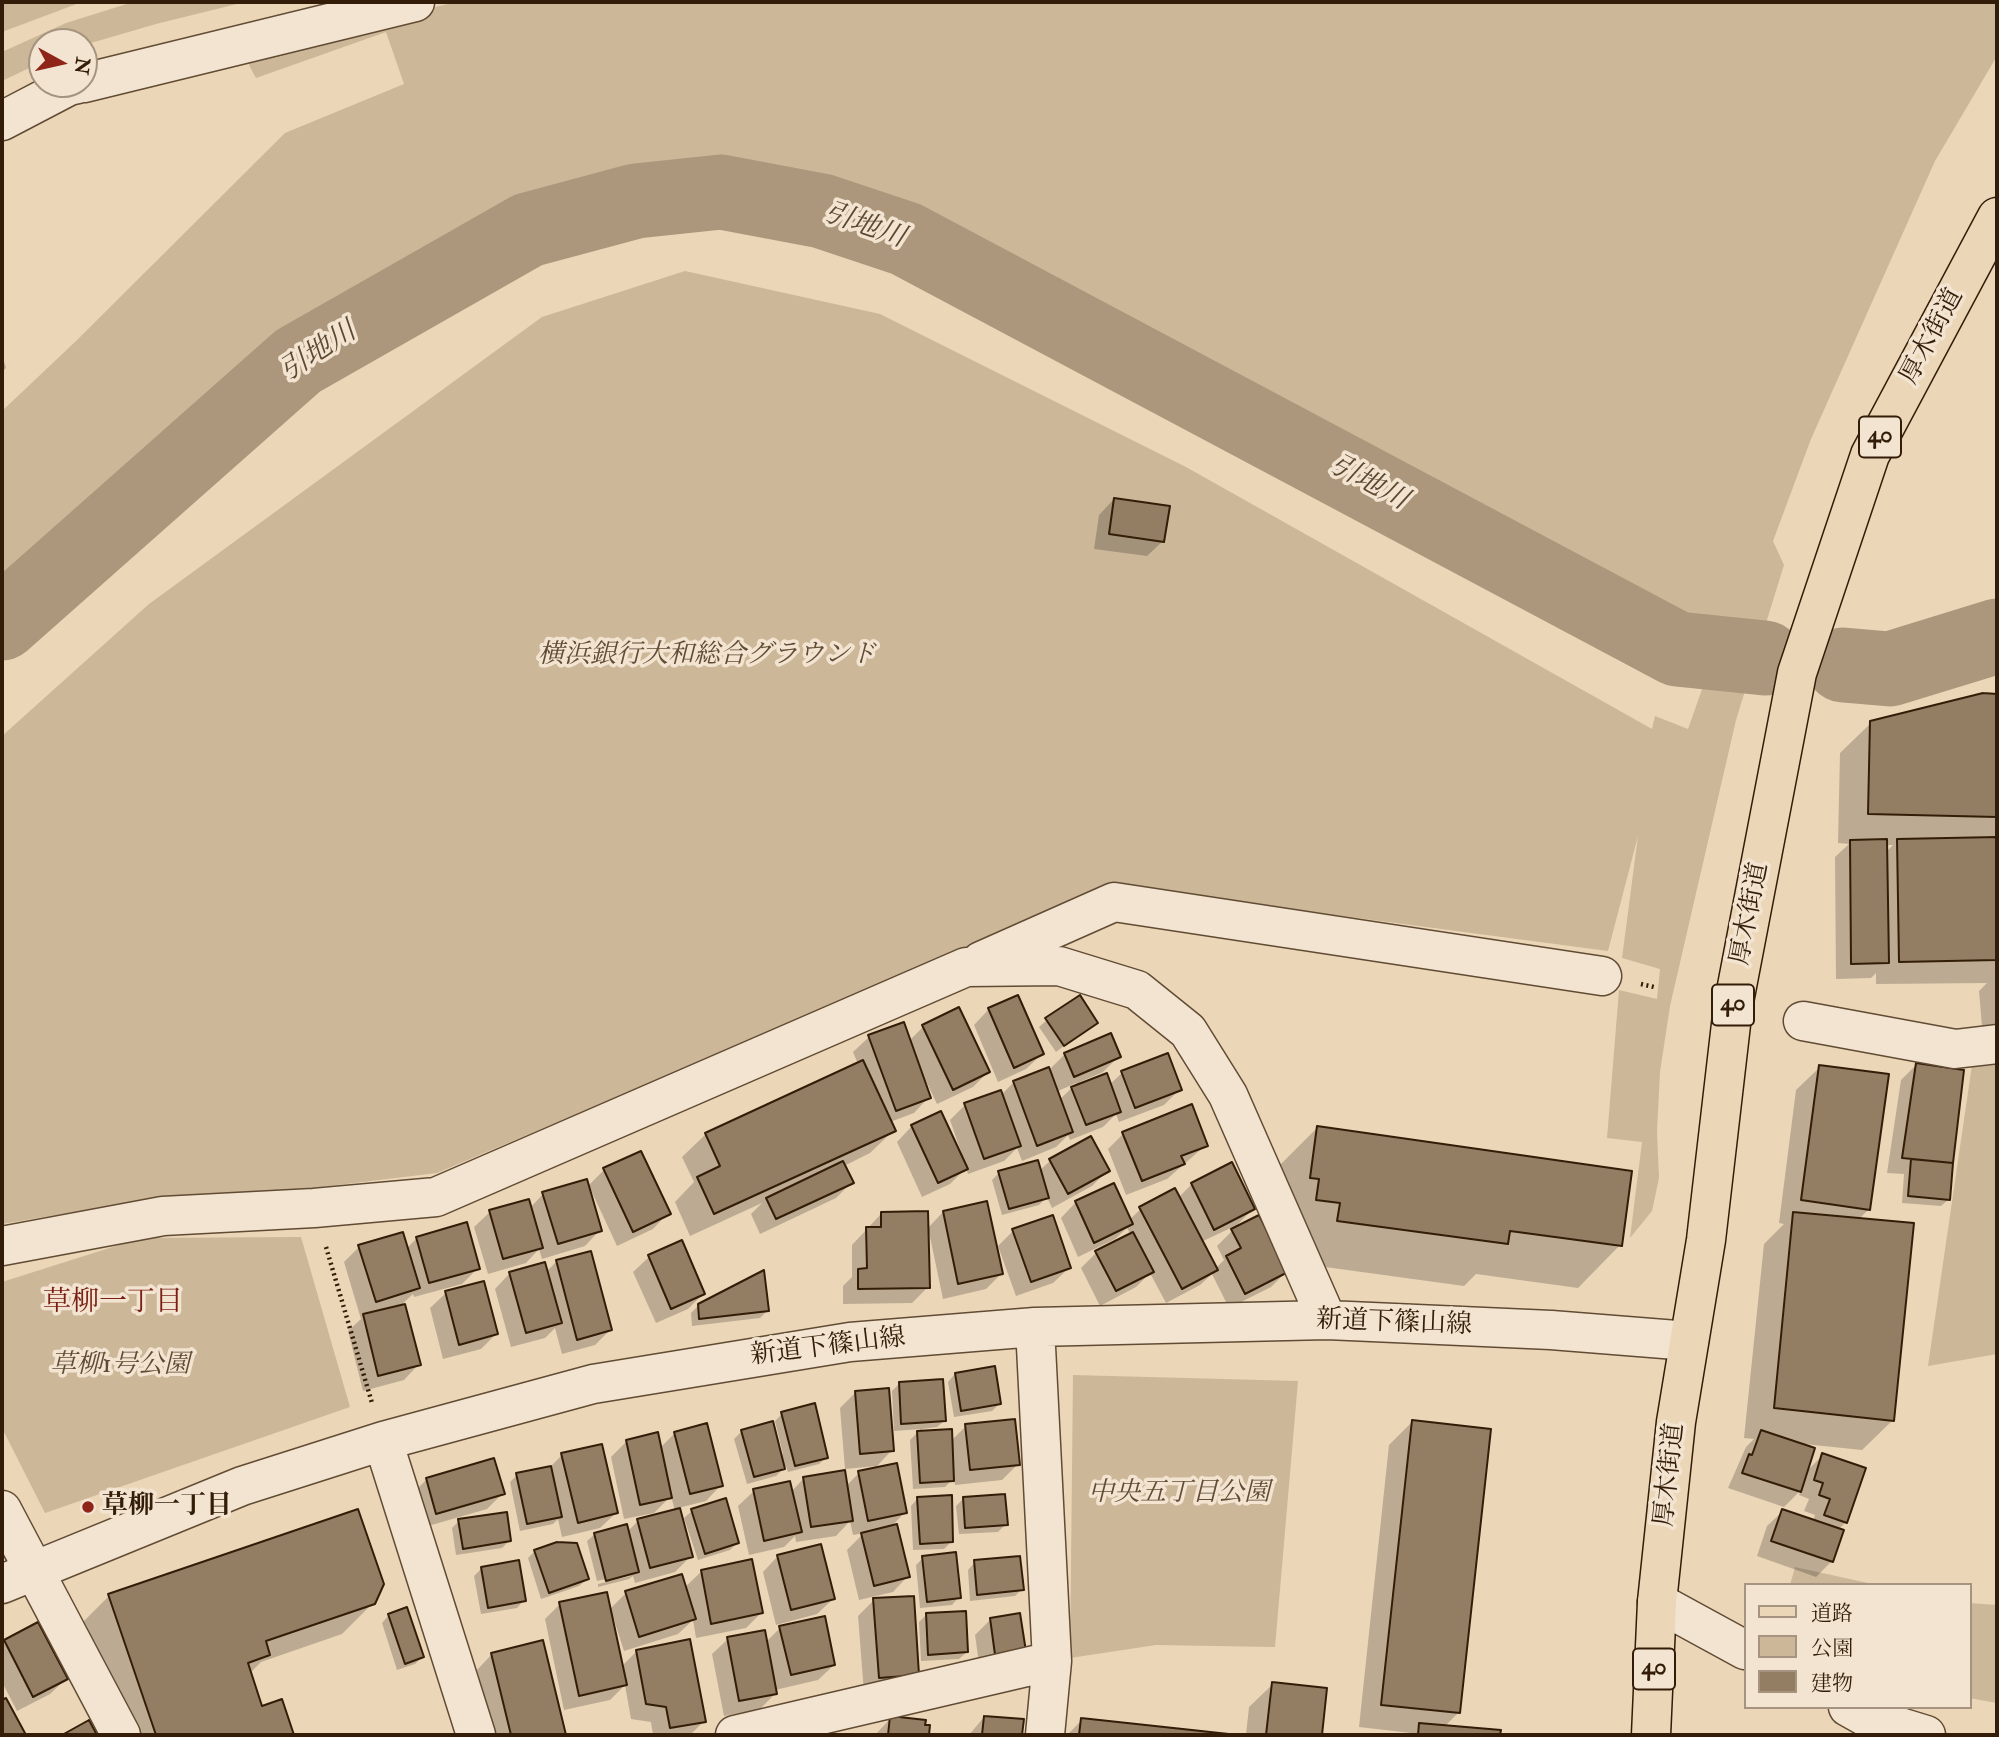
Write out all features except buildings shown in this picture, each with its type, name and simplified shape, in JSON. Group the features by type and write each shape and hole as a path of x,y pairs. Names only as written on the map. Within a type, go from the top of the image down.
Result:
{"main road":[{"name":"厚木街道","path":"1651,1735 1657,1602 1676,1422 1706,1240 1733,1007 1797,673 1870,455 1997,217"}],"street":[{"path":"98,80 415,2"},
{"path":"2,121 46,98"},
{"path":"2,1246 163,1216 314,1208 436,1196 1114,902 1602,976"},
{"path":"966,967 1059,965 1137,990 1188,1031 1228,1095 1327,1320"},
{"path":"1803,1021 1955,1049 1997,1044"},
{"name":"新道下篠山線","path":"18,1578 242,1486 378,1426 593,1384 850,1342 1035,1327 1327,1320 1550,1330 1689,1341"},
{"path":"1035,1327 1052,1661 1045,1735"},
{"path":"378,1426 476,1735"},
{"path":"2,1510 18,1578 121,1735"},
{"path":"1657,1602 1744,1649"},
{"path":"735,1735 1052,1661"},
{"path":"1852,1709 1864,1716 1926,1735"}],"path":[{"path":"314,1208 378,1426"}],"green space":[{"path":"2,2 82,2 2,32"},
{"path":"133,2 245,2 98,41 98,28 55,28"},
{"name":"横浜銀行大和総合グラウンド","path":"456,2 1997,2 1997,56 1935,161 1811,439 1773,541 1784,565 1736,720 1670,1006 1660,1072 1657,1131 1659,1178 1652,1211 1630,1238 1642,1142 1607,1138 1619,990 1657,999 1660,969 1622,958 1638,836 1608,951 1115,886 437,1173 288,1191 160,1198 2,1224 2,736 149,604 542,317 685,271 880,314 1186,467 1652,729 1655,716 1688,729 1711,664 1559,560 1471,507 1341,437 1236,386 843,207 779,186 729,179 673,178 620,183 556,205 470,248 348,319 226,405 2,602 2,411 285,133 404,84 386,32 256,78 249,65 255,50"},
{"path":"28,40 28,69 2,81 2,52"},
{"path":"1997,1057 1997,1354 1928,1366 1973,1058"},
{"name":"草柳1号公園","path":"301,1237 350,1407 45,1513 2,1428 2,1282 141,1238"},
{"name":"中央五丁目公園","path":"1073,1375 1298,1381 1275,1647 1156,1645 1070,1658"},
{"path":"1795,1567 1868,1583 1791,1583"},
{"path":"1971,1603 1997,1605 1997,1703 1971,1698"}],"waterway":[{"name":"引地川","path":"2,623 298,361 528,230 636,201 721,192 822,211 906,239 1677,649 1765,658"},
{"name":"引地川","path":"1843,665 1890,669 1997,636"}],"place":[{"name":"草柳一丁目","path":"88,1507"}],"district":[{"name":"草柳一丁目","path":"113,1304"}]}
